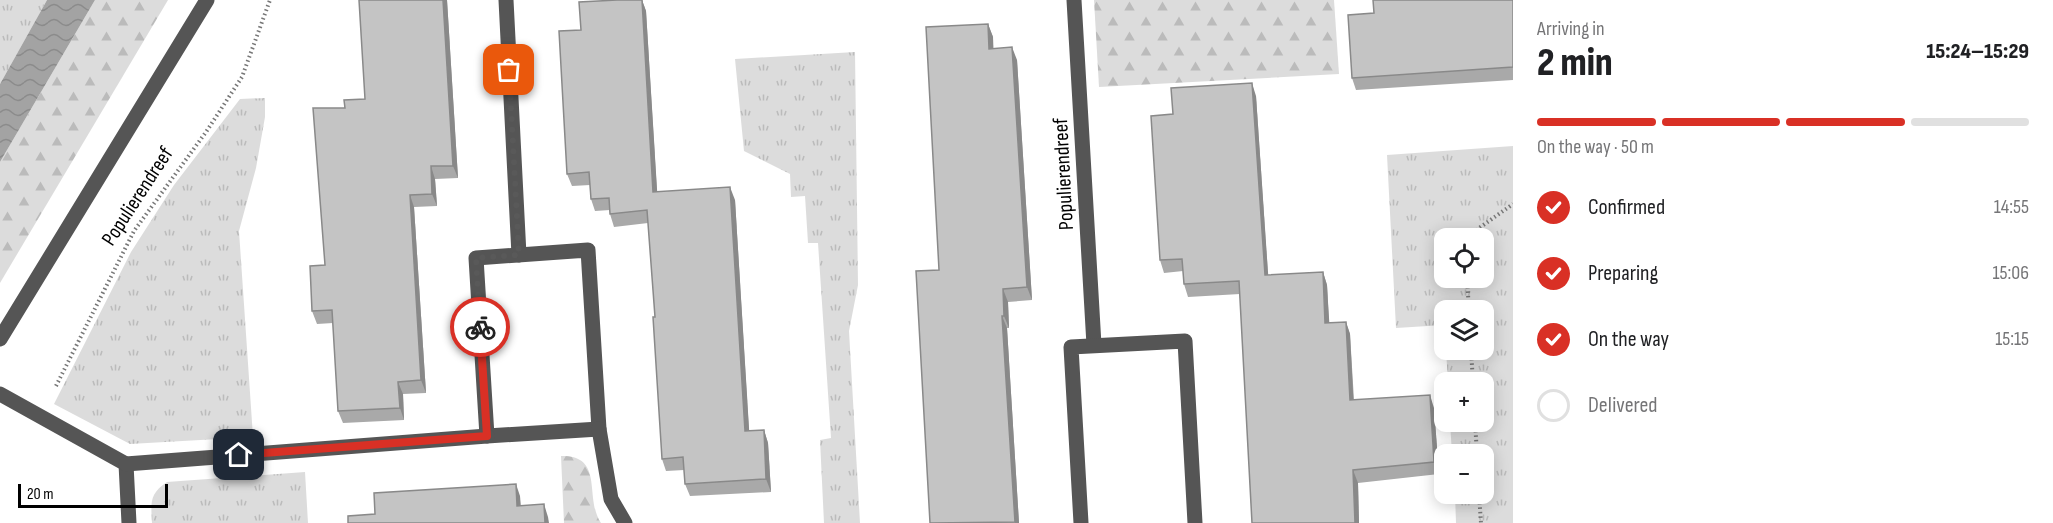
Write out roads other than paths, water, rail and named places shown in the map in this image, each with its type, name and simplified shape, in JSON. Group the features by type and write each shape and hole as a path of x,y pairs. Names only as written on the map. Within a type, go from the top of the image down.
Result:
{"street":[{"name":"Populierendreef","path":"0,339 207,0"},
{"path":"506,0 519,255"},
{"name":"Populierendreef","path":"1074,0 1094,345"},
{"path":"487,436 476,258 588,250 599,429 611,499 626,523"},
{"path":"1081,523 1071,347 1185,341 1195,523"},
{"path":"0,394 126,464 599,429"},
{"path":"126,464 129,523"}],"water":[{"path":"47,0 95,0 0,162 0,84"}]}
